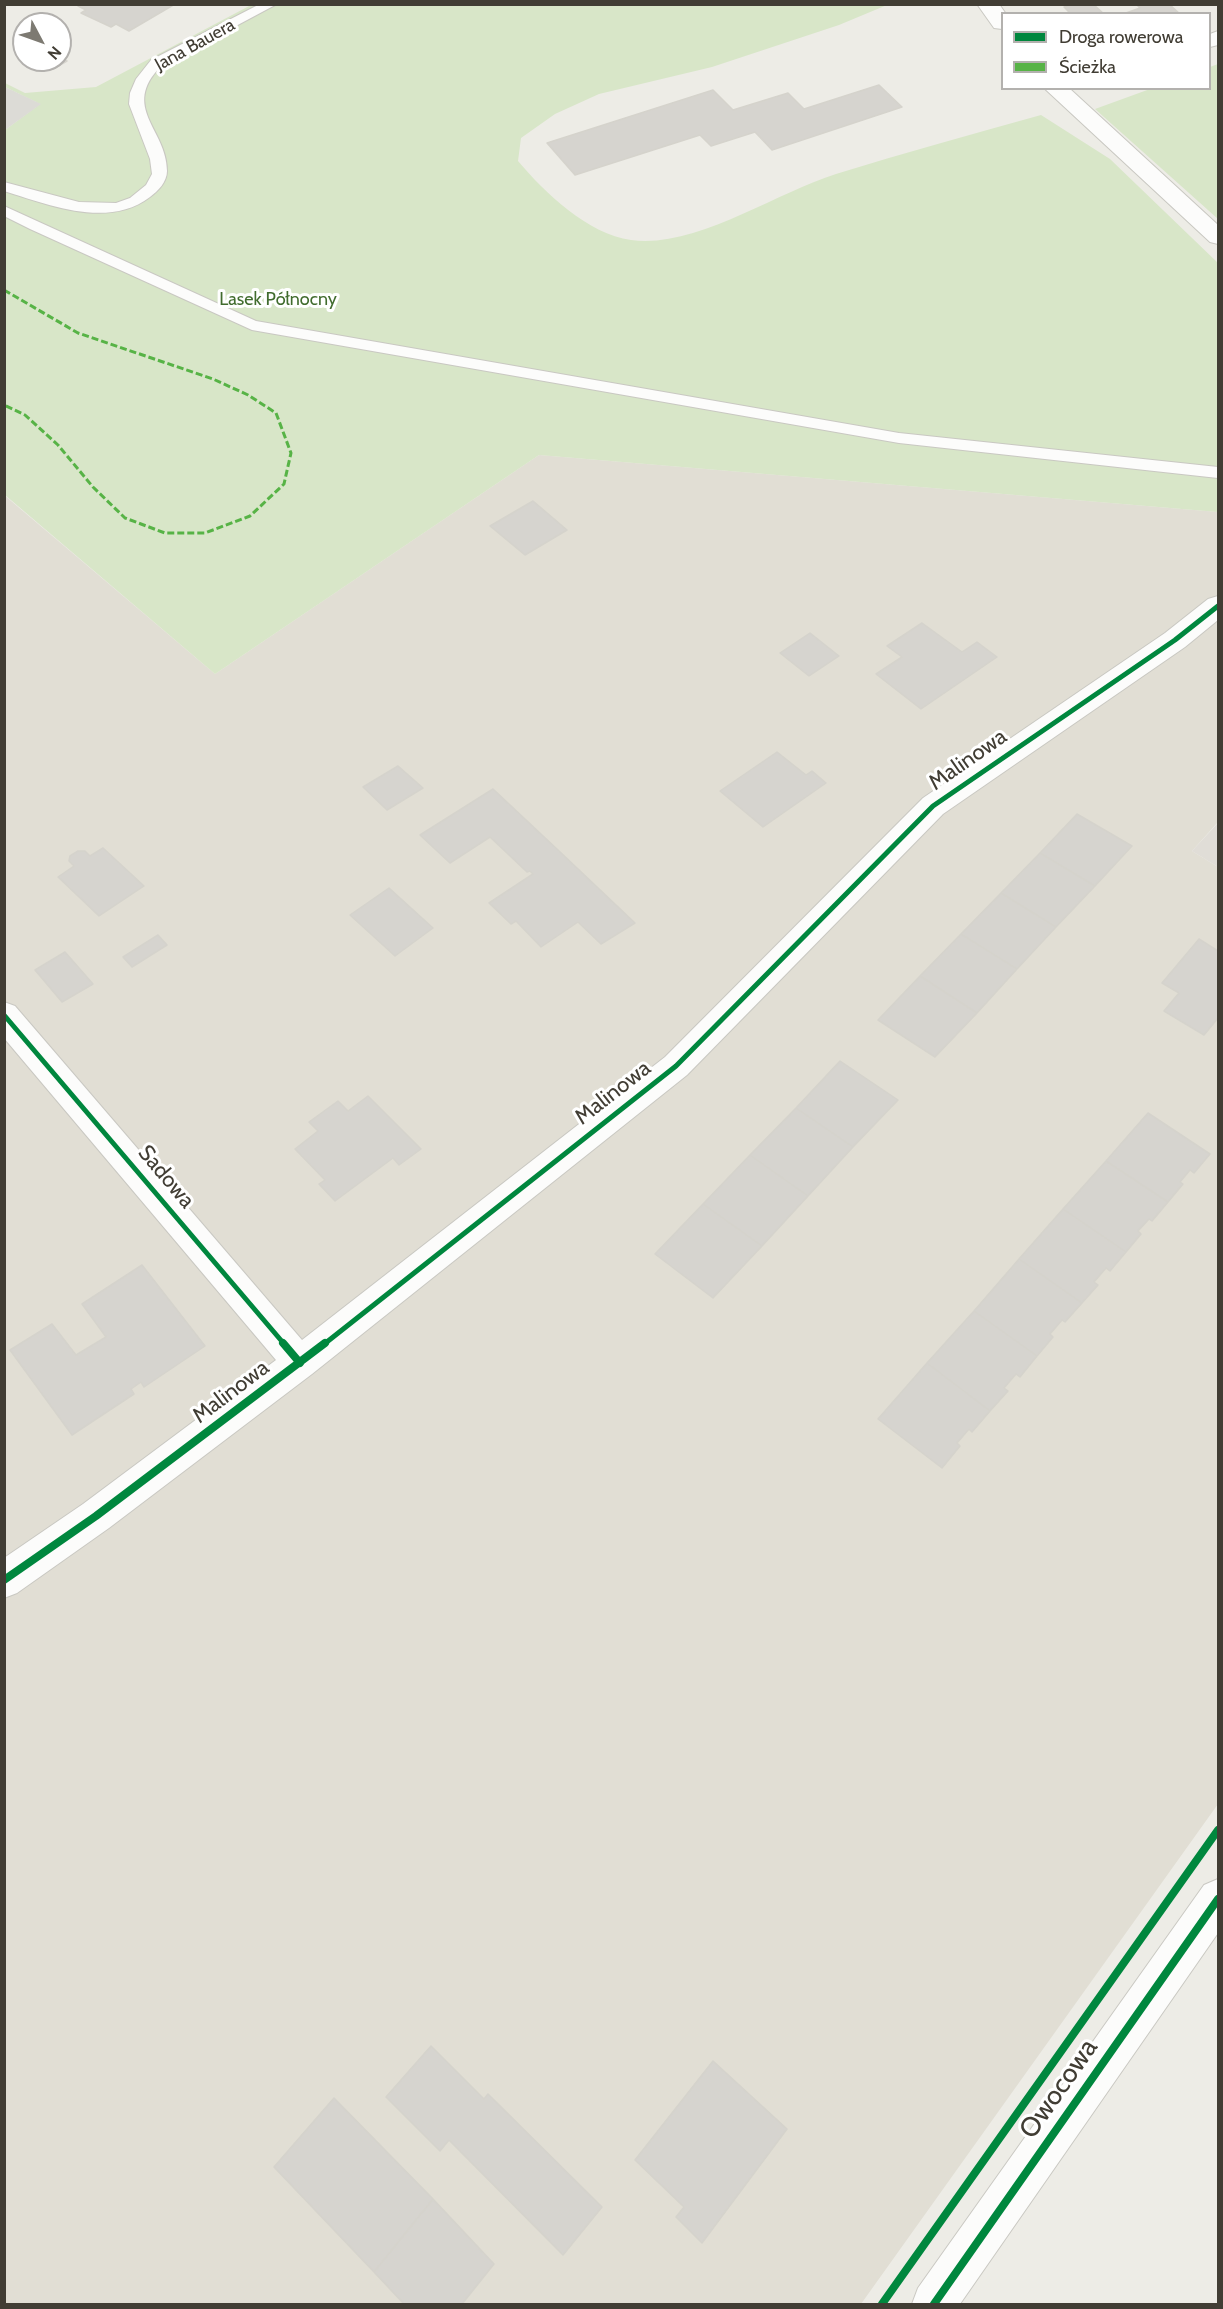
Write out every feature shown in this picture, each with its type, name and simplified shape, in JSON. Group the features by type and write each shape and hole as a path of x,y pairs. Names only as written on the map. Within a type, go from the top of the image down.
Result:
{"street":[{"path":"987,4 1001,22"},
{"path":"1060,90 1218,237"},
{"name":"Malinowa","path":"4,1580 96,1516 300,1363 676,1066 933,806 1175,640 1218,606"},
{"name":"Sadowa","path":"4,1015 300,1363"},
{"name":"Owocowa","path":"934,2304 1218,1899"}],"lane":[{"name":"Jana Bauera","path":"4,186 77,208 117,208 146,195 158,181 159,168 135,100 143,76 156,63 271,4"},
{"path":"4,210 252,325 899,438 1218,473"}],"shaded area":[{"path":"5,87 41,104 5,130"},
{"path":"539,455 1218,512 1218,822 1192,851 1218,867 1218,1804 861,2304 5,2304 4,495 215,674"},
{"path":"1218,823 1218,867 1192,851"}],"green space":[{"name":"Lasek Północny","path":"251,5 887,5 839,25 712,67 599,94 555,114 521,138 518,161 554,198 583,221 615,236 631,240 656,241 681,236 735,218 836,174 1041,115 1110,159 1218,263 1218,512 539,455 215,674 5,495 5,130 40,104 5,87 5,83 25,93 96,87"},
{"path":"1218,64 1218,219 1095,109 1147,90 1211,90 1211,67"}],"building":[{"path":"80,4 175,4 129,31 116,24 111,27 81,13 86,10 78,6"},
{"path":"1073,4 1093,4 1102,12 1069,12 1064,7"},
{"path":"1136,4 1169,4 1178,12 1129,12 1140,8"},
{"path":"879,85 902,107 772,150 755,132 711,146 700,135 575,175 547,143 713,90 733,110 788,93 804,109"},
{"path":"533,501 567,530 525,555 490,526"},
{"path":"922,623 962,652 977,642 997,657 921,709 876,674 902,657 887,646"},
{"path":"810,633 839,656 809,676 780,653"},
{"path":"777,752 806,775 812,771 826,783 763,827 720,791"},
{"path":"398,766 423,788 387,810 363,787"},
{"path":"493,789 635,923 601,944 578,922 541,947 516,921 511,924 489,903 533,874 530,871 527,872 490,837 450,863 420,835"},
{"path":"1077,814 1132,846 1095,886 1040,853"},
{"path":"103,848 144,886 99,916 58,877 74,866 69,861 70,856 78,851 85,851 90,856"},
{"path":"1040,853 1095,886 1056,927 1001,893"},
{"path":"389,888 433,928 395,956 350,915"},
{"path":"1001,893 1056,927 1017,969 961,934"},
{"path":"961,934 1017,969 977,1013 920,976"},
{"path":"158,935 167,945 132,967 123,957"},
{"path":"1199,939 1218,951 1218,1018 1204,1035 1164,1011 1179,993 1162,983"},
{"path":"65,952 93,984 62,1002 35,970"},
{"path":"920,976 977,1013 935,1057 878,1020"},
{"path":"840,1061 898,1100 853,1147 796,1108"},
{"path":"368,1096 421,1149 399,1165 393,1158 335,1201 319,1184 325,1180 295,1149 318,1131 309,1122 338,1101 348,1111"},
{"path":"796,1108 853,1147 808,1196 750,1155"},
{"path":"1148,1113 1210,1154 1194,1173 1190,1170 1180,1182 1183,1184 1168,1202 1106,1161"},
{"path":"750,1155 808,1196 762,1246 703,1204"},
{"path":"1106,1161 1168,1202 1152,1221 1149,1219 1138,1231 1141,1234 1126,1252 1063,1209"},
{"path":"703,1204 762,1246 713,1298 655,1254"},
{"path":"1063,1209 1126,1252 1110,1271 1106,1268 1094,1282 1098,1285 1082,1303 1019,1259"},
{"path":"1019,1259 1082,1303 1065,1322 1062,1320 1050,1334 1053,1337 1037,1356 974,1311"},
{"path":"142,1265 205,1346 144,1387 141,1382 131,1389 134,1394 72,1435 10,1350 52,1324 76,1355 106,1337 82,1304"},
{"path":"974,1311 1037,1356 1020,1377 1016,1374 1004,1388 1008,1391 990,1411 927,1363"},
{"path":"927,1363 990,1411 972,1432 969,1429 957,1443 960,1446 942,1468 878,1419"},
{"path":"431,2046 484,2099 488,2094 602,2207 563,2255 449,2140 440,2151 386,2097"},
{"path":"713,2061 787,2129 702,2243 676,2217 684,2207 635,2160"},
{"path":"334,2098 433,2199 374,2272 274,2167"},
{"path":"433,2199 494,2264 462,2304 404,2304 374,2272"}],"marked path":[{"path":"4,290 78,333 213,379 248,395 276,413 291,453 284,484 250,516 205,533 165,533 125,518 93,487 58,445 25,415 4,405"}],"cycle path":[{"path":"4,1580 96,1516 300,1363 676,1066 933,806 1175,640 1218,606"},
{"path":"4,1015 300,1363"},
{"path":"882,2304 1218,1830"},
{"path":"934,2304 1218,1899"}]}
